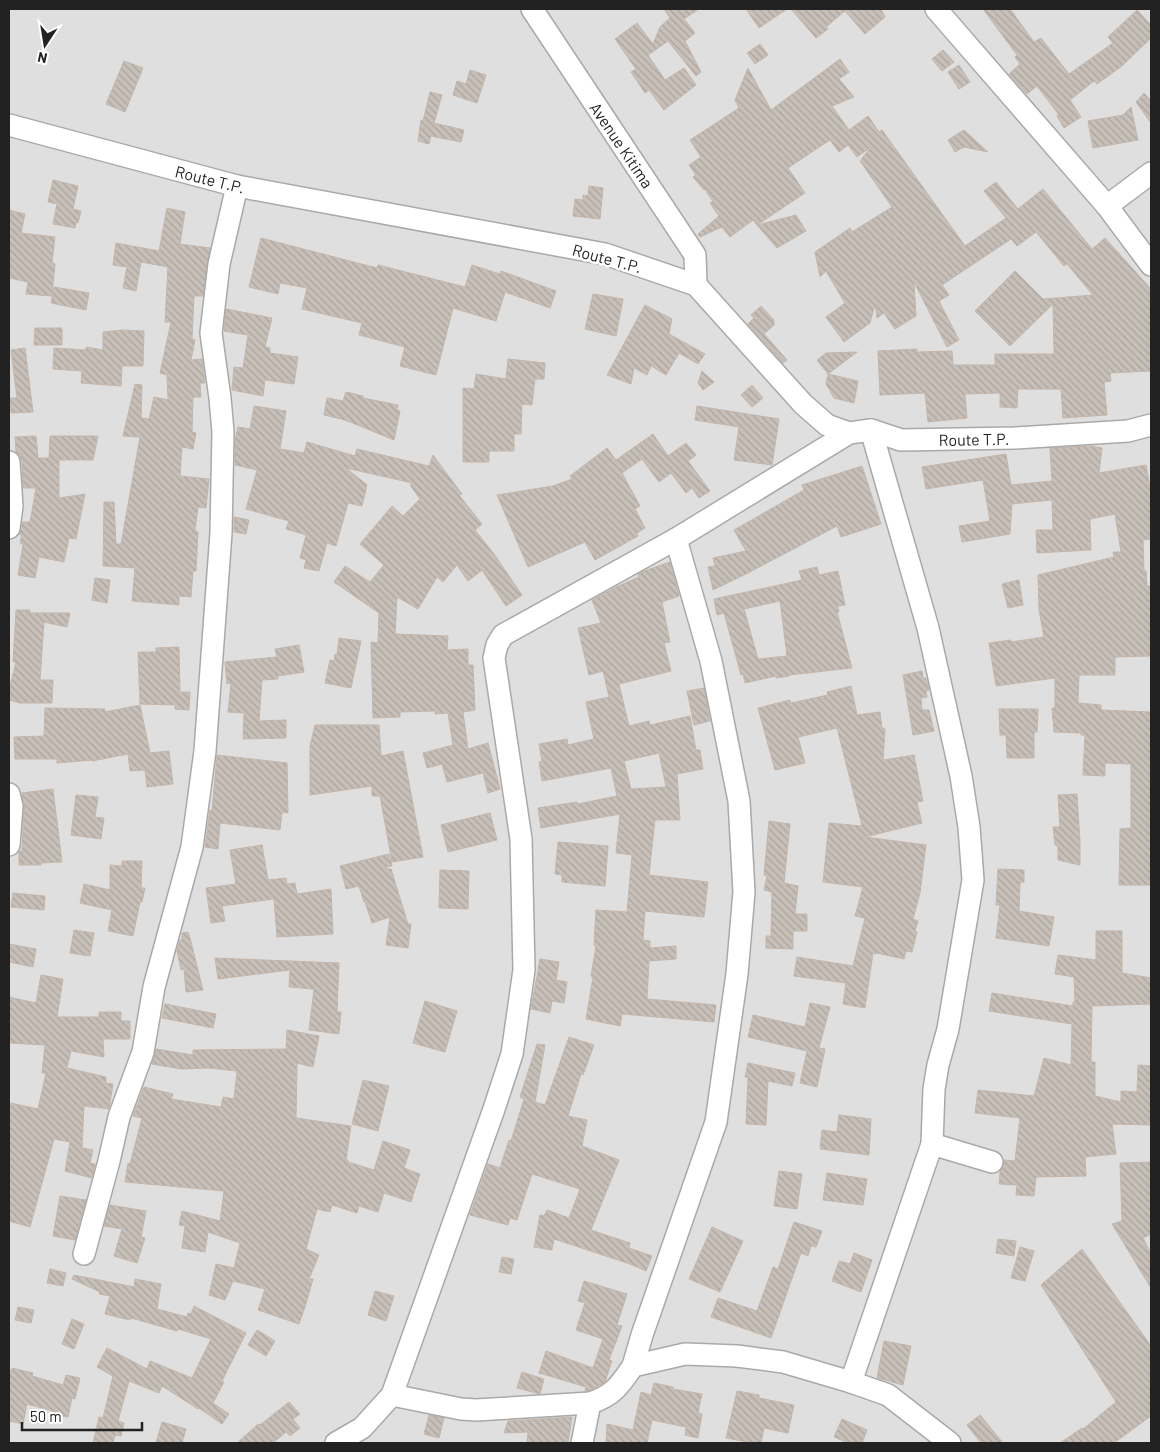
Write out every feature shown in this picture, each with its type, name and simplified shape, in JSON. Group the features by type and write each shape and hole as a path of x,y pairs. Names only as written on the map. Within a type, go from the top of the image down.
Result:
{"street":[{"name":"Avenue Kitima","path":"532,9 695,255 696,286"},
{"path":"936,9 1107,206 1151,265"},
{"name":"Route T.P.","path":"9,125 237,186 605,254 696,286 804,404 828,425 849,433 871,430 901,440 1015,438 1128,431 1151,425"},
{"path":"1107,206 1151,173"},
{"path":"84,1254 119,1116 143,1052 154,987 192,847 205,751 221,533 223,432 211,333 219,264 237,186"},
{"path":"851,1382 932,1144 936,1073 948,1029 973,880 969,827 961,776 928,628 871,430"},
{"path":"336,1443 362,1428 392,1395 512,1054 524,960 521,839 494,658 497,645 503,636 676,539 849,433"},
{"path":"9,462 12,506 9,528"},
{"path":"392,1395 461,1409 476,1410 590,1403 603,1399 618,1388 633,1366 716,1122 737,974 744,892 739,801 711,661 676,539"},
{"path":"9,794 12,806 9,845"},
{"path":"932,1144 992,1162"},
{"path":"633,1366 685,1354 737,1356 783,1362 888,1395 950,1443"},
{"path":"582,1443 590,1403"}],"shaded area":[{"path":"9,9 1151,9 1151,1443 9,1443"}],"building":[{"path":"664,9 699,9 684,19 695,33 685,41 701,72 696,76 668,41 648,55 665,80 684,68 696,85 664,110 649,90 645,93 631,72 636,69 615,39 637,23 653,44 660,27 670,18"},
{"path":"746,9 787,9 759,28"},
{"path":"791,9 881,9 885,17 865,34 845,11 826,27 828,29 816,38"},
{"path":"983,9 1010,9 1034,42 1041,38 1069,74 1113,43 1108,37 1137,10 1151,25 1151,38 1122,66 1097,84 1094,81 1070,100 1081,117 1064,128 1057,116 1059,115 1037,86 1027,94 1009,74 1020,64 1015,57 1017,55"},
{"path":"760,44 768,55 755,64 747,53"},
{"path":"943,50 954,62 942,71 932,59"},
{"path":"840,59 849,72 839,79 854,97 832,106 849,130 868,116 879,132 882,130 965,246 1006,218 984,191 996,182 1018,209 1043,189 1092,249 1105,238 1151,289 1151,371 1110,373 1111,381 1104,382 1107,415 1063,418 1061,389 1018,389 1017,408 1000,407 1000,393 965,394 967,418 928,422 925,393 880,395 878,351 917,349 917,352 952,351 953,365 995,365 995,354 1054,354 1053,304 1010,346 975,311 1015,271 1043,299 1093,295 1067,264 1064,266 1036,232 1017,246 1011,239 942,285 949,295 939,301 959,340 947,347 914,282 916,316 895,329 884,313 877,318 876,308 874,308 870,323 844,342 826,317 845,303 826,271 820,277 815,252 850,228 852,232 892,207 860,161 871,147 857,157 848,145 839,152 830,140 788,168 805,193 757,225 753,220 730,237 722,227 700,237 698,234 719,216 710,203 713,201 707,190 704,190 693,177 696,175 689,165 701,157 690,140 739,108 735,100 748,68 771,110"},
{"path":"124,61 143,68 125,112 106,104"},
{"path":"959,65 970,82 959,89 948,72"},
{"path":"470,70 486,75 477,103 453,95 457,81 466,84"},
{"path":"430,92 442,95 434,123 464,130 461,142 431,136 429,144 418,141 421,120 423,121"},
{"path":"1144,93 1151,101 1151,123 1136,102"},
{"path":"1131,107 1138,140 1093,148 1088,121 1123,115"},
{"path":"964,130 988,152 964,147 955,152 948,140"},
{"path":"53,180 78,186 73,209 81,211 75,228 53,224 57,204 48,202"},
{"path":"589,186 603,188 600,219 573,216 575,199 583,200 583,195 588,196"},
{"path":"167,208 185,212 180,244 210,248 203,296 194,296 192,339 195,340 191,360 202,359 205,383 200,383 201,397 193,397 192,432 196,433 193,449 182,447 180,476 209,479 206,508 198,507 195,531 198,532 196,571 193,571 191,597 179,596 179,605 132,601 135,568 103,566 104,502 114,502 116,544 121,544 140,437 123,436 135,384 142,385 141,418 149,419 154,397 168,400 167,375 160,373 171,322 165,322 168,267 141,262 136,291 123,288 127,267 113,265 116,243 159,251"},
{"path":"9,210 25,214 21,233 55,237 52,263 55,264 52,296 26,294 28,282 9,278"},
{"path":"796,215 806,231 777,248 757,225"},
{"path":"261,238 377,268 378,265 465,287 472,265 500,274 501,271 556,291 550,308 505,292 496,321 453,308 436,375 400,366 405,347 359,335 362,323 302,309 307,288 280,283 278,294 249,287"},
{"path":"54,287 89,293 86,310 51,303"},
{"path":"593,294 623,299 616,336 585,329"},
{"path":"645,305 672,319 669,334 705,354 698,364 679,353 666,375 651,366 647,375 634,368 631,384 607,375"},
{"path":"761,306 774,320 774,325 764,334 787,360 783,363 748,324 754,318 751,315"},
{"path":"226,309 272,318 265,347 270,348 270,353 298,357 294,384 265,380 263,396 232,390 234,367 243,368 248,335 224,331"},
{"path":"35,328 62,328 62,345 34,345"},
{"path":"123,330 144,331 143,366 122,366 121,386 81,383 82,371 53,369 54,348 86,350 86,347 103,350 103,332"},
{"path":"25,348 33,412 11,413 10,398 17,398 11,350"},
{"path":"857,352 828,374 817,360 826,353"},
{"path":"508,359 545,363 544,379 535,379 532,405 522,404 521,434 514,434 514,451 489,451 489,462 463,462 463,388 474,389 476,374 506,379"},
{"path":"702,371 714,382 703,390 698,383"},
{"path":"828,374 858,381 854,403 834,398 826,384"},
{"path":"752,385 763,398 752,407 741,395"},
{"path":"346,392 363,396 363,398 398,405 397,410 400,411 394,440 345,420 324,415 327,398 343,401"},
{"path":"254,406 286,411 280,449 304,453 307,442 355,456 357,449 429,466 433,455 462,494 459,495 482,524 475,530 522,595 506,606 482,570 468,581 457,565 443,582 437,577 418,609 397,597 395,634 448,636 447,650 468,649 468,665 473,665 475,710 463,712 468,749 488,743 500,789 488,793 483,773 447,782 442,764 427,768 423,753 453,745 448,713 435,714 435,711 400,712 400,717 373,718 371,642 378,643 379,613 334,582 345,566 370,582 384,565 360,544 392,506 403,516 420,499 410,485 412,483 346,468 367,485 362,506 348,503 336,546 327,543 319,571 304,568 306,560 300,558 306,535 286,529 289,521 246,509 257,470 235,465 235,440 238,427 250,429"},
{"path":"697,406 779,419 772,465 734,460 739,427 695,420"},
{"path":"653,434 668,456 686,443 696,455 688,461 710,491 699,498 692,488 686,493 671,473 659,482 642,459 622,473 640,506 635,509 645,528 637,533 638,536 595,560 585,542 528,567 497,495 553,486 572,479 570,476 607,448 616,460"},
{"path":"36,436 38,458 49,458 50,436 98,436 93,460 59,460 59,498 85,494 76,539 69,538 64,562 39,557 35,578 18,575 23,544 20,543 22,534 19,535 22,522 30,522 36,488 23,488 22,463 20,455 16,452 15,437"},
{"path":"1092,446 1102,448 1099,473 1146,465 1151,493 1151,539 1143,540 1144,571 1146,571 1147,586 1151,586 1151,656 1115,657 1115,675 1079,675 1078,703 1101,705 1101,710 1151,712 1151,885 1119,885 1120,829 1131,828 1131,764 1105,763 1105,776 1083,775 1085,735 1081,735 1081,733 1054,732 1052,708 1055,708 1055,678 996,686 989,643 1044,637 1039,610 1038,575 1114,557 1113,552 1121,552 1115,514 1090,519 1091,550 1037,553 1036,530 1053,530 1052,500 1012,504 1010,534 962,542 959,526 990,521 983,480 926,489 922,467 1006,454 1011,485 1052,481 1050,448"},
{"path":"862,466 881,524 841,537 837,526 713,590 708,567 715,566 713,558 746,551 734,530 804,490 802,485"},
{"path":"234,517 249,520 246,534 234,532"},
{"path":"670,562 679,596 662,602 670,642 664,643 671,671 619,684 629,726 649,721 650,725 690,716 696,750 700,750 703,769 677,774 680,820 655,820 649,875 708,882 704,917 645,911 643,940 650,941 650,948 676,946 676,959 649,961 647,999 716,1005 714,1022 622,1014 620,1026 586,1019 596,946 594,946 596,910 627,912 632,855 616,853 620,814 541,828 538,808 577,802 578,804 617,796 611,768 542,781 539,762 542,761 539,744 567,739 568,745 594,739 586,702 609,697 603,671 589,675 578,628 601,623 592,600 639,577 638,574","holes":["659,753 666,787 631,789 624,761"]},
{"path":"817,567 819,575 838,571 845,605 838,606 839,612 837,612 852,668 776,678 776,676 745,683 743,674 741,675 724,613 717,615 714,599 802,580 799,571","holes":["780,601 787,656 758,659 744,609"]},
{"path":"95,578 110,580 107,603 92,600"},
{"path":"1019,580 1023,605 1008,608 1002,584"},
{"path":"16,610 30,610 30,613 70,613 67,627 44,622 40,680 53,680 52,703 20,703 9,700 9,690 16,662 13,662"},
{"path":"339,638 361,641 351,688 325,683 330,660 334,661 335,654 337,655"},
{"path":"299,645 304,672 278,676 278,679 262,680 259,721 286,720 286,738 243,739 244,713 228,712 231,683 227,684 225,662 277,657 275,649"},
{"path":"179,647 180,692 190,692 189,710 175,709 175,705 140,704 138,652 156,652 156,648"},
{"path":"922,671 929,690 926,691 927,697 921,698 922,710 929,710 934,731 913,735 903,675"},
{"path":"851,686 857,715 880,712 882,728 885,729 883,760 914,755 923,801 917,802 922,823 865,837 926,845 920,893 913,919 918,921 912,952 906,951 904,959 873,953 865,1008 843,1004 846,983 794,976 797,957 853,966 865,918 855,916 863,887 823,882 829,823 862,826 837,728 798,737 805,763 775,770 758,708 790,700 791,703 828,695 827,692"},
{"path":"704,688 710,721 694,725 687,691"},
{"path":"140,705 150,753 169,751 173,784 147,787 145,770 130,771 128,754 92,761 57,763 57,759 15,759 14,737 44,736 45,708 105,709 105,712"},
{"path":"999,709 1038,709 1037,732 1034,732 1034,758 1007,758 1006,735 1000,735"},
{"path":"315,725 379,725 381,756 403,751 423,857 392,862 380,796 372,796 372,786 310,795 310,746"},
{"path":"217,755 287,763 288,813 282,812 280,830 220,823 218,849 205,847 210,810 212,811"},
{"path":"53,789 62,862 41,863 41,865 19,865 19,852 22,851 24,807 22,793"},
{"path":"1077,794 1080,865 1058,860 1058,846 1055,845 1053,827 1060,827 1058,795"},
{"path":"76,795 98,797 95,817 104,818 101,839 71,835"},
{"path":"490,813 497,840 448,852 441,825"},
{"path":"769,821 790,824 784,883 798,886 795,914 807,914 807,931 793,931 793,949 766,948 766,936 771,936 772,892 764,890 767,876 764,875"},
{"path":"558,842 608,846 605,886 562,882 562,875 555,874"},
{"path":"262,845 268,880 286,878 287,884 295,883 297,894 331,889 333,934 277,937 274,899 222,906 225,921 211,923 206,888 236,884 230,850"},
{"path":"389,854 392,866 386,867 391,869 408,924 411,924 408,948 386,945 390,917 372,923 359,886 346,889 340,866"},
{"path":"122,861 142,861 141,888 145,888 133,936 108,931 112,910 80,903 84,884 110,890 110,865 122,866"},
{"path":"998,869 1024,870 1024,882 1020,882 1019,911 1054,917 1049,946 996,938 1000,905 996,905"},
{"path":"440,870 469,871 468,909 439,908"},
{"path":"13,893 45,896 44,910 11,907"},
{"path":"74,930 94,933 90,956 70,953"},
{"path":"1096,931 1122,931 1122,973 1151,978 1151,1004 1092,1006 1091,1062 1095,1062 1095,1096 1121,1102 1121,1091 1137,1092 1138,1065 1151,1066 1151,1125 1112,1124 1116,1154 1085,1157 1086,1176 1036,1177 1034,1196 1016,1195 1017,1185 999,1184 1004,1160 1015,1161 1020,1118 975,1113 978,1090 1034,1096 1044,1058 1071,1065 1072,1024 989,1011 992,993 1073,1006 1073,1002 1075,1002 1074,977 1055,974 1058,955 1096,960"},
{"path":"188,932 203,990 186,992 184,969 181,970 177,951 180,940 182,940 182,933"},
{"path":"9,944 36,949 33,967 9,962"},
{"path":"215,958 339,963 337,1012 341,1012 339,1034 309,1030 314,989 289,987 290,970 218,979"},
{"path":"540,959 559,962 556,980 567,982 564,1003 552,1001 550,1013 531,1009"},
{"path":"41,975 63,979 57,1017 99,1017 99,1012 121,1012 121,1021 130,1021 130,1039 103,1039 104,1057 71,1051 67,1068 106,1077 106,1083 113,1084 109,1109 84,1106 82,1148 93,1150 90,1163 95,1164 92,1178 65,1171 70,1142 54,1139 30,1227 9,1221 9,1113 11,1103 38,1109 46,1073 42,1073 45,1045 10,1043 11,1019 9,1019 9,997 36,1003"},
{"path":"425,1001 457,1011 445,1052 413,1043"},
{"path":"810,1003 830,1007 819,1048 825,1049 817,1087 800,1083 807,1051 748,1037 753,1015 805,1027"},
{"path":"165,1004 216,1014 213,1028 162,1018"},
{"path":"287,1030 319,1036 313,1067 297,1063 296,1118 351,1126 346,1160 348,1162 374,1170 383,1141 410,1150 404,1168 420,1174 411,1202 384,1193 378,1212 359,1206 357,1213 332,1205 330,1212 317,1209 306,1249 319,1255 309,1279 313,1279 299,1324 258,1310 265,1289 233,1281 225,1300 209,1295 216,1264 234,1268 240,1243 208,1232 205,1252 182,1248 185,1226 179,1225 182,1211 220,1221 224,1191 125,1182 128,1163 130,1164 142,1118 133,1116 144,1087 173,1094 171,1099 221,1107 223,1097 234,1099 237,1071 208,1068 181,1069 152,1064 156,1049 193,1055 193,1050 286,1049"},
{"path":"569,1037 594,1045 583,1075 581,1074 568,1116 587,1120 582,1146 619,1160 591,1230 630,1243 629,1248 652,1256 646,1271 554,1239 552,1250 534,1247 540,1215 544,1216 547,1210 569,1218 580,1189 532,1174 517,1220 510,1218 508,1225 470,1215 488,1164 500,1168 509,1140 511,1141 524,1099 520,1097 537,1044 545,1045 535,1102 545,1105"},
{"path":"748,1063 795,1073 792,1086 768,1081 766,1125 746,1124 748,1077 745,1077"},
{"path":"363,1080 389,1086 378,1131 352,1124"},
{"path":"839,1115 871,1119 869,1155 820,1149 822,1130 837,1132"},
{"path":"1151,1162 1151,1234 1143,1238 1151,1254 1151,1288 1112,1224 1122,1221 1120,1163"},
{"path":"779,1171 802,1174 797,1209 774,1206"},
{"path":"827,1173 867,1179 863,1205 823,1200"},
{"path":"60,1196 86,1200 75,1240 53,1236"},
{"path":"110,1205 146,1211 141,1237 145,1238 137,1263 114,1256 122,1229 104,1226"},
{"path":"794,1222 822,1231 816,1247 811,1246 808,1256 801,1253 771,1338 711,1317 718,1298 757,1311 773,1267 778,1269"},
{"path":"712,1227 743,1241 720,1292 689,1279"},
{"path":"998,1239 1016,1241 1014,1256 996,1253"},
{"path":"1020,1247 1034,1251 1025,1281 1011,1278"},
{"path":"1082,1249 1151,1346 1151,1416 1114,1443 1060,1443 1083,1429 1116,1402 1041,1285"},
{"path":"854,1253 872,1260 861,1292 832,1281 839,1261 850,1264"},
{"path":"502,1257 514,1259 511,1274 499,1272"},
{"path":"50,1269 66,1273 63,1286 47,1283"},
{"path":"74,1275 134,1287 135,1279 161,1284 157,1309 187,1317 188,1313 191,1314 194,1306 246,1333 213,1403 229,1414 222,1424 162,1386 159,1393 129,1381 118,1421 124,1423 121,1436 115,1435 113,1443 93,1443 99,1417 103,1418 113,1376 97,1367 107,1348 147,1369 150,1361 192,1378 211,1339 178,1329 177,1331 131,1318 130,1320 105,1314 110,1296 99,1294 100,1292 72,1279"},
{"path":"584,1281 627,1294 617,1325 622,1326 609,1360 612,1361 605,1382 585,1391 586,1387 539,1373 546,1351 593,1368 603,1339 576,1330 585,1303 578,1301"},
{"path":"375,1291 394,1296 386,1321 368,1315"},
{"path":"18,1307 34,1310 31,1323 15,1320"},
{"path":"72,1319 84,1324 74,1349 62,1344"},
{"path":"257,1330 275,1341 266,1356 248,1345"},
{"path":"884,1341 911,1346 903,1385 877,1378"},
{"path":"12,1368 33,1373 32,1376 63,1385 66,1375 80,1378 75,1399 72,1398 68,1417 52,1414 53,1411 27,1404 23,1424 9,1421 9,1370 12,1371"},
{"path":"522,1372 544,1379 540,1394 517,1388"},
{"path":"654,1383 673,1387 673,1389 702,1394 698,1413 702,1414 698,1438 685,1435 686,1427 652,1420 647,1443 606,1443 607,1424 633,1430 641,1392 651,1395"},
{"path":"737,1391 759,1395 759,1398 794,1405 788,1433 764,1428 761,1443 726,1438"},
{"path":"289,1402 300,1414 293,1419 300,1428 290,1436 286,1432 273,1443 237,1443 258,1424 260,1425"},
{"path":"429,1415 444,1418 439,1438 424,1434"},
{"path":"980,1415 1003,1443 981,1443 967,1425"},
{"path":"572,1417 568,1443 527,1443 528,1432 504,1433 508,1421"},
{"path":"842,1419 867,1430 862,1443 848,1443 834,1437"},
{"path":"162,1422 186,1429 182,1443 156,1443"}]}
